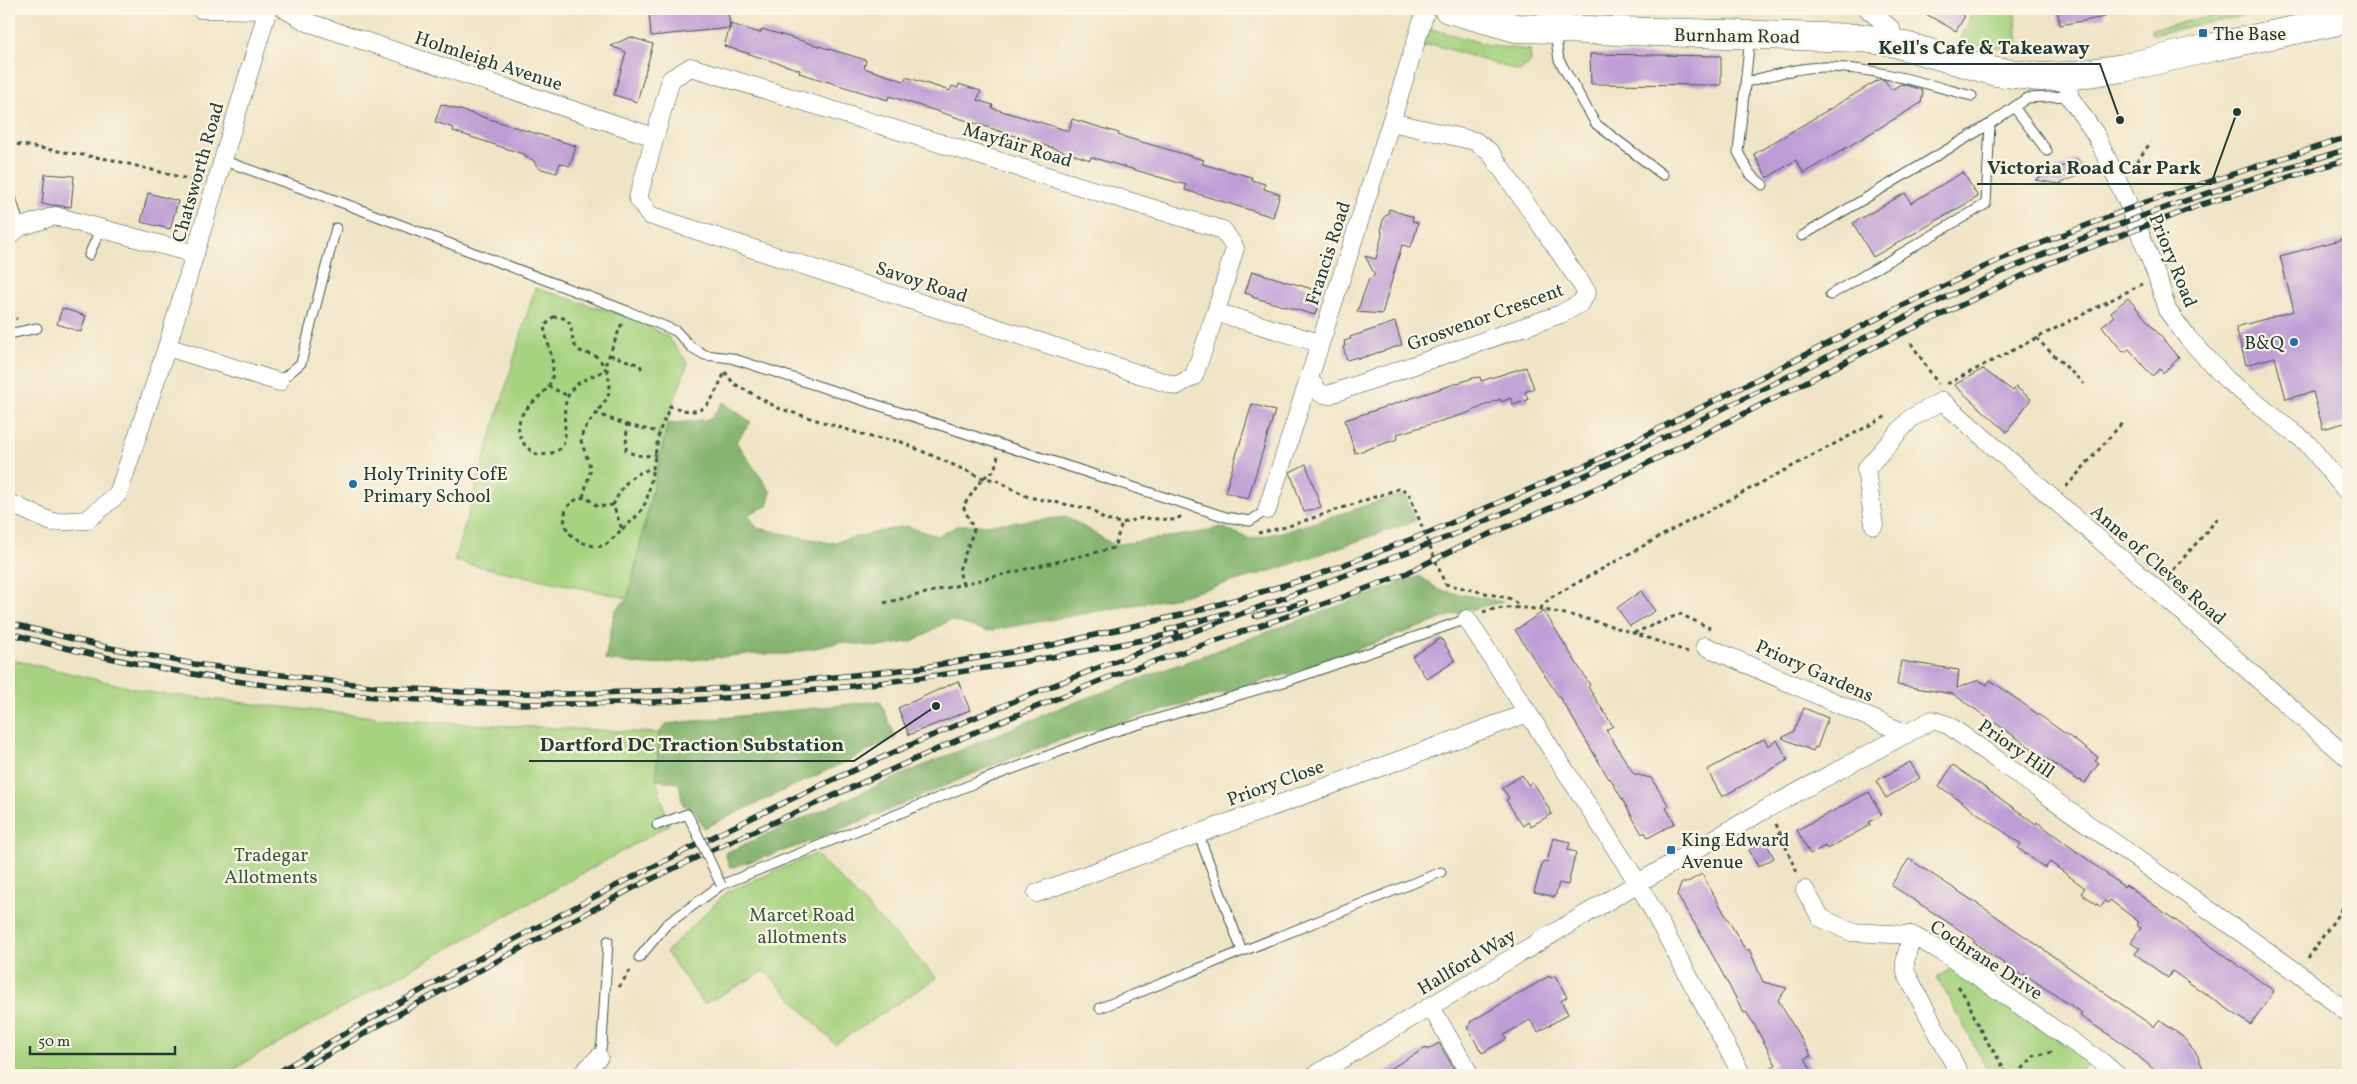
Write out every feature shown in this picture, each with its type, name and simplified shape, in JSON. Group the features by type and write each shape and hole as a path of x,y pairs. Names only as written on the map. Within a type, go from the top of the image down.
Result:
{"main road":[{"name":"Burnham Road","path":"1448,9 1516,28 1862,38 1891,42 1996,72 2029,85 2068,86 2123,68 2214,47 2348,20"}],"street":[{"path":"208,9 268,10"},
{"name":"Holmleigh Avenue","path":"285,9 307,22 654,137"},
{"name":"Francis Road","path":"1267,510 1426,9"},
{"path":"1868,9 1891,29 1891,42"},
{"name":"Chatsworth Road","path":"9,503 52,522 87,520 118,494 167,347 268,10"},
{"name":"Mayfair Road","path":"654,137 671,79 691,67 1044,174 1223,230 1235,248 1216,312"},
{"name":"Priory Road","path":"2068,86 2096,135 2116,178 2157,276 2167,310 2187,337 2227,380 2307,443 2348,493"},
{"name":"Grosvenor Crescent","path":"1309,379 1320,393 1328,395 1561,314 1581,302 1586,292 1490,152 1475,141 1391,122"},
{"name":"Savoy Road","path":"654,137 638,198 649,215 1176,386 1194,376 1216,312"},
{"path":"14,231 55,216 195,254"},
{"path":"1216,312 1320,343"},
{"path":"167,347 279,382"},
{"name":"Anne of Cleves Road","path":"1874,525 1866,468 1911,418 1942,401 2348,758"},
{"path":"1467,619 1638,883 1742,1075"},
{"name":"Priory Gardens","path":"1706,646 1907,734"},
{"name":"Priory Close","path":"1036,893 1528,713"},
{"name":"Priory Hill","path":"1638,883 1768,808 1932,720 1948,725 2298,973 2348,1013"},
{"name":"Hallford Way","path":"1316,1075 1638,883"},
{"name":"Cochrane Drive","path":"1805,890 1821,918 1851,932 1911,935 1941,951 2118,1075"},
{"path":"1911,935 1905,963 1906,973 1960,1075"},
{"path":"1431,1007 1470,1075"},
{"path":"581,1075 599,1057"}],"lane":[{"path":"1555,30 1559,60 1596,124 1663,175"},
{"path":"1750,35 1738,152 1750,174 1763,185"},
{"path":"1746,82 1782,73 1828,67 1872,72 1972,96"},
{"path":"1802,236 1990,124 2014,107 2029,85"},
{"path":"2014,107 2047,151"},
{"path":"1830,295 1986,204 1990,124"},
{"path":"222,160 343,203 627,311 676,331 691,347 705,355 731,358 1226,516 1250,520 1267,510"},
{"path":"9,191 14,231"},
{"path":"89,255 101,228"},
{"path":"279,382 301,362 336,228"},
{"path":"9,334 36,328"},
{"path":"639,958 666,925 721,885 980,781 1109,733 1287,680 1467,619"},
{"path":"657,825 687,814 721,885"},
{"path":"1198,833 1242,951"},
{"path":"1100,1008 1441,872"},
{"path":"599,1057 602,1043 608,941"}],"path":[{"path":"2116,178 2128,172 2150,142"},
{"path":"9,143 113,160 215,186"},
{"path":"1911,343 1940,388 2157,276"},
{"path":"627,311 606,370 573,387 568,396 564,407 566,436 564,445 558,451 548,454 538,455 530,451 520,437 520,421 522,413 548,386 552,378 553,368 544,327 553,317 562,317 571,326 574,344 580,352 597,357 606,370 610,386 608,397 583,431 581,441 591,469 583,497 573,502 564,522 567,533 576,540 595,546 604,546 639,516 646,506 660,432 670,406 684,412 696,413 707,406 731,358"},
{"path":"2036,338 2084,384"},
{"path":"610,355 640,365 642,370"},
{"path":"725,372 733,383 778,408 874,438 899,442 983,478 996,480 1028,497 1090,509 1106,520 1122,523 1142,518 1176,520 1184,514 1189,504"},
{"path":"548,386 568,396"},
{"path":"595,413 627,425 660,432"},
{"path":"1540,609 1550,598 1644,545 1888,416"},
{"path":"2054,500 2123,422"},
{"path":"627,425 626,450 638,456 656,456"},
{"path":"963,585 959,570 974,530 964,506 983,478 994,471 1002,443"},
{"path":"622,529 613,505 626,480 639,472 654,468"},
{"path":"1250,520 1254,522 1254,534 1286,527 1401,488 1409,494 1445,584 1512,599 1521,607"},
{"path":"583,497 598,507 613,505"},
{"path":"2156,590 2219,517"},
{"path":"884,603 1114,548 1122,523"},
{"path":"1467,619 1491,609 1521,607 1540,609 1634,633 1701,656 1706,646 1710,628 1680,614 1634,633"},
{"path":"1768,808 1805,890"},
{"path":"2298,973 2348,900"},
{"path":"1956,983 1967,998 1982,1032 2002,1064 2006,1075"},
{"path":"2017,1075 2034,1056 2052,1052"}],"green space":[{"path":"1970,9 2015,9 2018,50 1959,43 1970,19"},
{"path":"2247,9 2279,9 2152,34 2152,29"},
{"path":"1428,28 1492,46 1530,50 1531,62 1519,71 1435,45 1419,47"},
{"path":"535,288 639,321 668,337 688,363 670,412 628,598 454,561"},
{"path":"723,402 751,422 736,442 771,492 767,506 748,514 757,528 830,543 905,526 937,536 960,525 985,525 1067,517 1114,545 1203,532 1221,527 1251,539 1290,530 1399,495 1406,497 1415,521 1277,569 1178,597 987,631 950,620 914,641 879,647 841,642 788,654 748,654 647,665 605,660 615,610 628,598 668,424 711,419"},
{"path":"1420,576 1439,590 1503,602 1464,611 1294,672 1060,740 993,765 801,845 730,868 725,853 906,773 1060,708"},
{"name":"Tradegar Allotments","path":"9,659 154,693 410,721 659,733 656,780 669,825 252,1058 226,1075 9,1075"},
{"path":"880,701 896,738 704,828 694,809 683,805 679,783 656,780 659,733 666,724"},
{"name":"Marcet Road allotments","path":"816,854 937,978 835,1044 765,971 704,1004 666,952 727,892"},
{"path":"1956,966 2092,1064 2070,1075 1991,1075 1937,977"}],"building":[{"path":"683,9 728,9 730,28 651,36 649,13"},
{"path":"1917,9 1951,9 1965,16 1956,31"},
{"path":"2057,9 2104,9 2105,17 2060,25"},
{"path":"731,24 760,33 762,29 866,60 864,68 904,81 906,77 950,91 952,86 958,88 959,84 981,91 977,100 993,105 992,108 1069,131 1072,119 1119,133 1118,135 1204,160 1202,164 1252,177 1251,180 1265,184 1264,189 1280,194 1273,217 1185,190 1186,185 1091,157 1090,160 889,96 888,100 799,73 800,70 724,46"},
{"path":"630,37 653,44 637,102 614,95 626,52 611,46"},
{"path":"1590,54 1721,56 1721,85 1591,84"},
{"path":"1880,79 1885,80 1891,90 1901,84 1920,89 1923,93 1921,103 1804,173 1796,160 1767,178 1754,154"},
{"path":"441,104 576,146 570,166 560,163 557,173 538,168 533,160 525,157 526,155 453,131 454,128 435,122"},
{"path":"2077,159 2084,172 2060,184 2035,180"},
{"path":"1963,172 1978,197 1873,257 1853,223 1905,193 1911,203"},
{"path":"45,174 74,176 71,207 42,204"},
{"path":"148,193 178,201 170,229 141,222"},
{"path":"1389,209 1413,217 1412,221 1418,223 1413,242 1410,247 1402,245 1382,314 1357,312 1369,279 1375,275 1365,256 1376,259 1382,235 1381,228 1384,217 1388,214"},
{"name":"B&Q","path":"2348,238 2348,422 2323,429 2313,392 2286,399 2275,357 2246,365 2236,327 2294,311 2280,256"},
{"path":"1252,271 1322,292 1315,315 1252,297 1252,295 1245,293"},
{"path":"2128,298 2179,358 2163,373 2160,369 2152,376 2129,349 2125,352 2122,351 2102,326 2114,316 2111,312"},
{"path":"62,308 86,316 81,332 57,324"},
{"path":"1395,322 1402,345 1358,359 1357,357 1347,360 1343,347 1345,346 1344,341 1351,339 1350,337"},
{"path":"1526,367 1534,388 1525,392 1528,400 1513,405 1511,398 1501,402 1500,399 1465,414 1397,434 1398,439 1355,453 1345,420 1473,378 1480,377 1481,381"},
{"path":"1983,369 2013,391 2016,387 2031,399 2007,432 1954,385"},
{"path":"1252,404 1275,411 1248,499 1225,492"},
{"path":"1306,464 1321,507 1304,512 1290,472"},
{"path":"1641,591 1655,611 1630,626 1617,608"},
{"path":"1544,611 1613,726 1606,730 1634,774 1651,778 1669,806 1666,808 1675,823 1648,838 1645,832 1642,834 1569,712 1515,630"},
{"path":"1441,638 1455,661 1427,679 1412,657"},
{"path":"1901,661 1959,670 1957,688 1979,680 1987,685 1990,680 2098,757 2095,761 2099,763 2085,783 2079,781 1953,694 1897,685"},
{"path":"958,681 970,710 909,735 898,708"},
{"path":"1804,708 1828,718 1817,748 1815,747 1813,751 1782,738 1794,731"},
{"path":"1764,739 1768,746 1777,740 1788,760 1722,797 1707,770"},
{"path":"1910,762 1920,778 1886,798 1876,781"},
{"path":"1953,765 2036,824 2037,822 2124,887 2126,885 2274,991 2251,1025 2172,971 2168,978 2135,954 2140,948 2131,942 2141,928 2137,925 2139,922 2110,900 2108,903 2105,901 2101,907 2081,893 2085,888 2050,862 2045,868 2018,848 2021,844 1939,786"},
{"path":"1522,775 1528,785 1531,783 1537,788 1552,814 1531,826 1528,822 1523,826 1506,800 1509,798 1502,788"},
{"path":"1869,792 1882,815 1869,822 1870,825 1827,849 1825,846 1810,854 1797,830"},
{"path":"1553,838 1570,842 1568,850 1576,852 1568,885 1559,883 1555,897 1534,892 1543,861 1547,862"},
{"path":"1765,841 1774,858 1758,867 1749,850"},
{"path":"1909,859 1990,912 2154,1027 2159,1020 2182,1036 2197,1054 2206,1075 2160,1075 2129,1048 2080,1016 2082,1013 2024,974 2022,976 1973,942 1975,940 1891,885"},
{"path":"1702,874 1746,951 1749,949 1763,982 1787,988 1778,1000 1811,1056 1805,1058 1811,1070 1801,1075 1756,1075 1776,1065 1754,1024 1746,1012 1744,1013 1701,934 1677,895 1681,883 1686,883"},
{"path":"1549,976 1550,978 1555,976 1567,997 1561,1001 1568,1014 1538,1032 1530,1020 1504,1035 1506,1039 1482,1053 1467,1027 1471,1024 1470,1022"},
{"path":"1439,1043 1458,1075 1379,1075 1426,1048 1427,1050"}],"railway":[{"path":"9,623 105,647 194,664 370,686 460,692 567,694 733,688 919,668 1052,645 1193,612 1309,578 1430,532 1591,463 1906,304 2001,259 2146,202 2348,137"},
{"path":"273,1075 348,1031 577,906 732,827 890,754 1097,668 1448,537 1626,456 1902,318 2058,248 2202,195 2348,149"},
{"path":"292,1075 413,1006 633,888 712,850 980,730 1112,676 1335,600 1407,573 1455,549 1611,482 1878,345 2045,265 2200,205 2348,159"},
{"path":"1255,616 1306,602"},
{"path":"1167,630 1227,613"},
{"path":"9,633 90,654 173,671 348,695 467,702 586,704 705,699 824,689 942,675 1060,656 1177,633"}],"place":[{"name":"The Base","path":"2203,33"},
{"name":"Victoria Road Car Park","path":"2237,112"},
{"name":"Kell's Cafe & Takeaway","path":"2120,120"},
{"name":"B&Q","path":"2294,342"},
{"name":"Holy Trinity CofE Primary School","path":"353,484"},
{"name":"Dartford DC Traction Substation","path":"936,706"},
{"name":"King Edward Avenue","path":"1671,850"}]}
